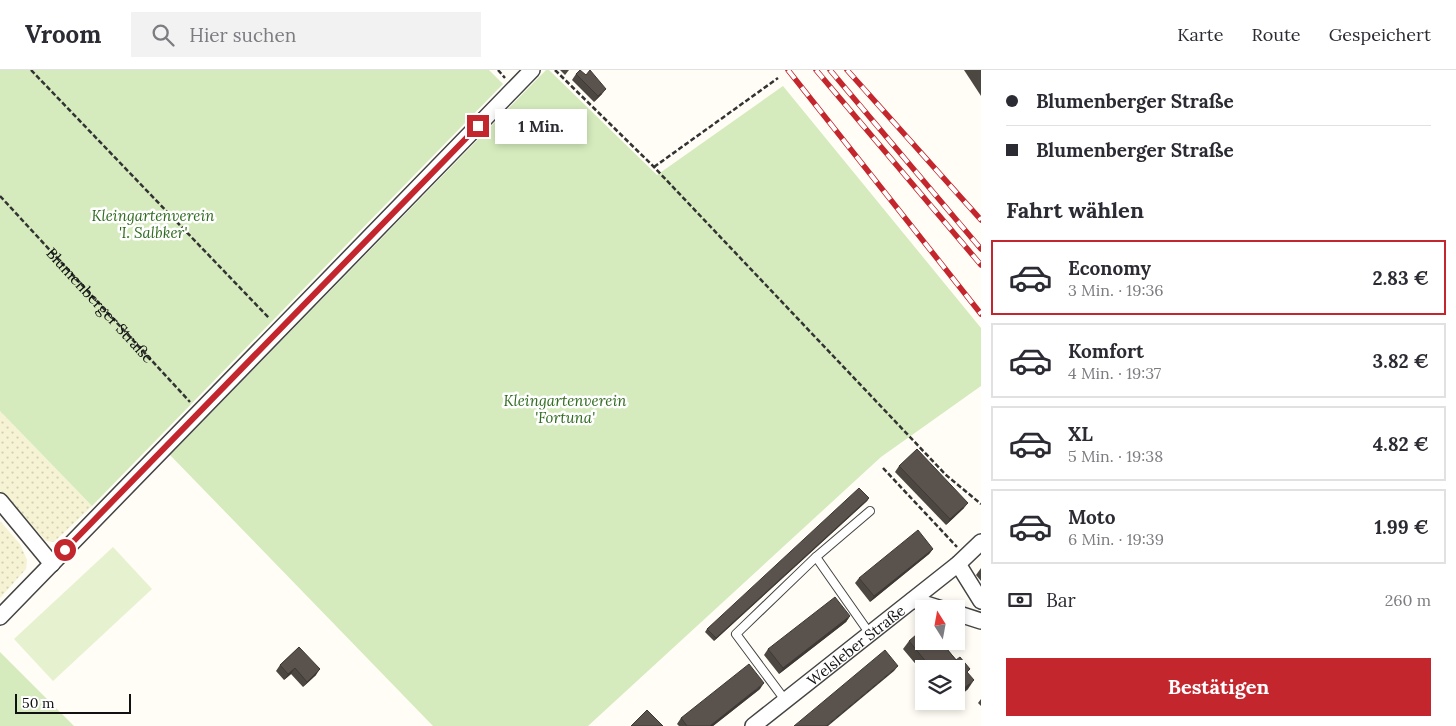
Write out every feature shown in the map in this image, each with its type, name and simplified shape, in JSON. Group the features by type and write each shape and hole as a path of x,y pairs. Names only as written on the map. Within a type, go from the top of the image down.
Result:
{"street":[{"path":"0,617 532,70"},
{"path":"0,501 52,564"},
{"name":"Welsleber Straße","path":"753,726 913,600 981,542"},
{"path":"962,560 981,602"},
{"path":"965,616 981,621"}],"lane":[{"path":"785,700 736,634 816,557 870,511"},
{"path":"816,557 870,634"}],"path":[{"path":"31,70 280,330"},
{"path":"556,70 654,167 946,474 981,504"},
{"path":"654,167 778,78"},
{"name":"Blumenberger Straße","path":"0,196 200,412"},
{"path":"883,468 962,560"}],"shaded area":[{"path":"0,411 92,506 54,542 46,541 0,491"},
{"path":"0,521 20,544 27,560 26,569 0,598"}],"green space":[{"name":"Kleingartenverein 'I. Salbker'","path":"0,70 489,70 503,84 92,506 0,411"},
{"name":"Kleingartenverein 'Fortuna'","path":"546,70 549,70 657,175 783,86 981,328 981,386 881,457 588,726 433,726 170,455"},
{"path":"113,547 152,589 53,681 14,639"},
{"path":"0,652 74,726 0,726"}],"building":[{"path":"580,70 586,75 590,70 606,89 598,96 576,74"},
{"path":"917,449 968,503 950,519 899,466"},
{"path":"859,488 869,498 716,638 707,629"},
{"path":"918,530 933,549 874,596 859,578"},
{"path":"835,597 850,616 783,668 768,649"},
{"path":"915,636 915,648 909,641"},
{"path":"299,647 320,669 307,682 295,668 288,674 280,665"},
{"path":"885,650 898,666 826,726 794,726"},
{"path":"916,650 948,650 956,660 925,660"},
{"path":"965,663 970,669 967,672 974,680 965,688"},
{"path":"749,664 764,683 710,726 687,726 681,718"},
{"path":"647,710 663,726 631,726"}],"railway":[{"path":"788,70 981,314"},
{"path":"816,70 981,265"},
{"path":"830,70 981,249"},
{"path":"847,70 981,220"}],"route":[{"path":"65,550 478,126"}]}
